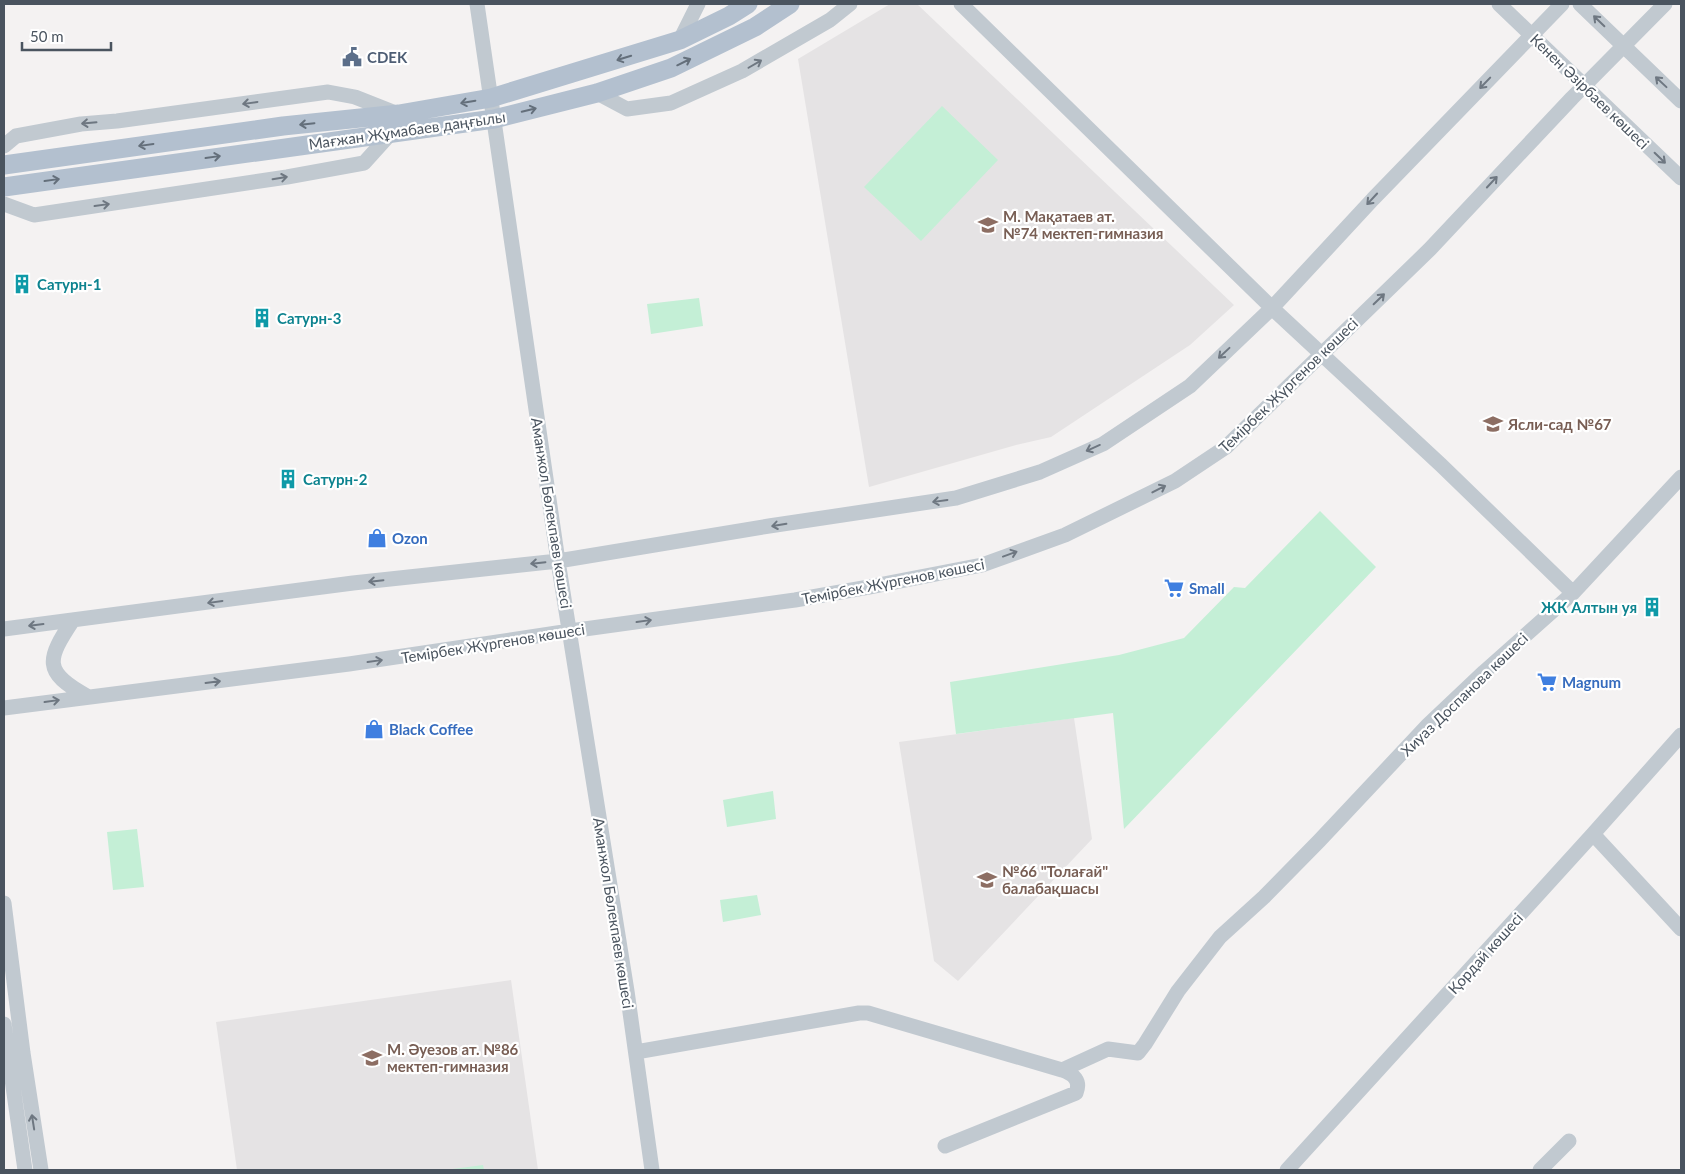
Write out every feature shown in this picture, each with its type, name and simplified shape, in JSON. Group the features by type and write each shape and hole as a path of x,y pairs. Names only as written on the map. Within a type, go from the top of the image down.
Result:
{"main road":[{"name":"Мағжан Жұмабаев даңғылы","path":"4,165 283,126 399,114 491,98 680,40 729,16 748,4"},
{"name":"Мағжан Жұмабаев даңғылы","path":"4,187 494,119 597,93 671,68 755,27 790,4"}],"street":[{"name":"Аманжол Бөлекпаев көшесі","path":"477,4 558,561 636,1052 652,1170"},
{"path":"680,40 698,4"},
{"path":"597,93 627,109 671,102 742,71 830,20 850,4"},
{"path":"961,4 1272,308 1573,593"},
{"name":"Кенен Әзірбаев көшесі","path":"1499,4 1681,178"},
{"path":"4,629 353,583 558,561 769,526 956,498 1040,472 1103,444 1190,386 1272,308 1373,199 1562,4"},
{"path":"1580,4 1681,101"},
{"name":"Темірбек Жүргенов көшесі","path":"4,708 350,664 794,600 982,565 1065,535 1175,481 1226,448 1430,249 1585,85 1665,4"},
{"path":"4,146 16,136 81,124 117,121 328,92 355,98 399,114"},
{"path":"4,204 34,215 364,163 392,132"},
{"name":"Хиуаз Доспанова көшесі","path":"1062,1070 1108,1049 1138,1053 1178,991 1220,936 1264,897 1428,725 1573,593 1681,478"},
{"path":"73,620 58,642 54,651 53,664 58,678 87,696"},
{"name":"Қордай көшесі","path":"1287,1170 1594,834 1681,735"},
{"path":"1594,834 1681,929"},
{"path":"4,903 23,1053 41,1170"},
{"path":"636,1052 868,1013 1072,1073 1076,1077 1078,1092 945,1146"},
{"path":"4,1024 24,1170"},
{"path":"1540,1170 1569,1141"}],"shaded area":[{"name":"М. Мақатаев ат. №74 мектеп-гимназия","path":"890,4 917,4 1234,305 1190,345 1051,437 1016,445 869,487 798,59"},
{"name":"№66 \"Толағай\" балабақшасы","path":"1074,718 1092,839 958,981 934,961 899,742"},
{"name":"М. Әуезов ат. №86 мектеп-гимназия","path":"511,980 538,1170 237,1170 216,1022"}],"green space":[{"path":"942,106 998,160 921,241 864,187"},
{"path":"699,298 703,326 651,334 647,304"},
{"path":"1320,511 1376,567 1124,829 1113,713 956,734 950,682 1119,655 1184,638 1234,587 1245,588"},
{"path":"773,791 776,819 727,827 723,800"},
{"path":"137,829 144,887 113,890 107,832"},
{"path":"757,895 761,915 723,922 720,900"},
{"path":"483,1165 484,1170 445,1170"}],"place":[{"name":"CDEK","path":"352,57"},
{"name":"М. Мақатаев ат. №74 мектеп-гимназия","path":"988,225"},
{"name":"Сатурн-1","path":"22,284"},
{"name":"Сатурн-3","path":"262,318"},
{"name":"Ясли-сад №67","path":"1493,424"},
{"name":"Сатурн-2","path":"288,479"},
{"name":"Ozon","path":"377,538"},
{"name":"Small","path":"1174,588"},
{"name":"ЖК Алтын уя","path":"1652,607"},
{"name":"Magnum","path":"1547,682"},
{"name":"Black Coffee","path":"374,729"},
{"name":"№66 \"Толағай\" балабақшасы","path":"987,880"},
{"name":"М. Әуезов ат. №86 мектеп-гимназия","path":"372,1058"}]}
